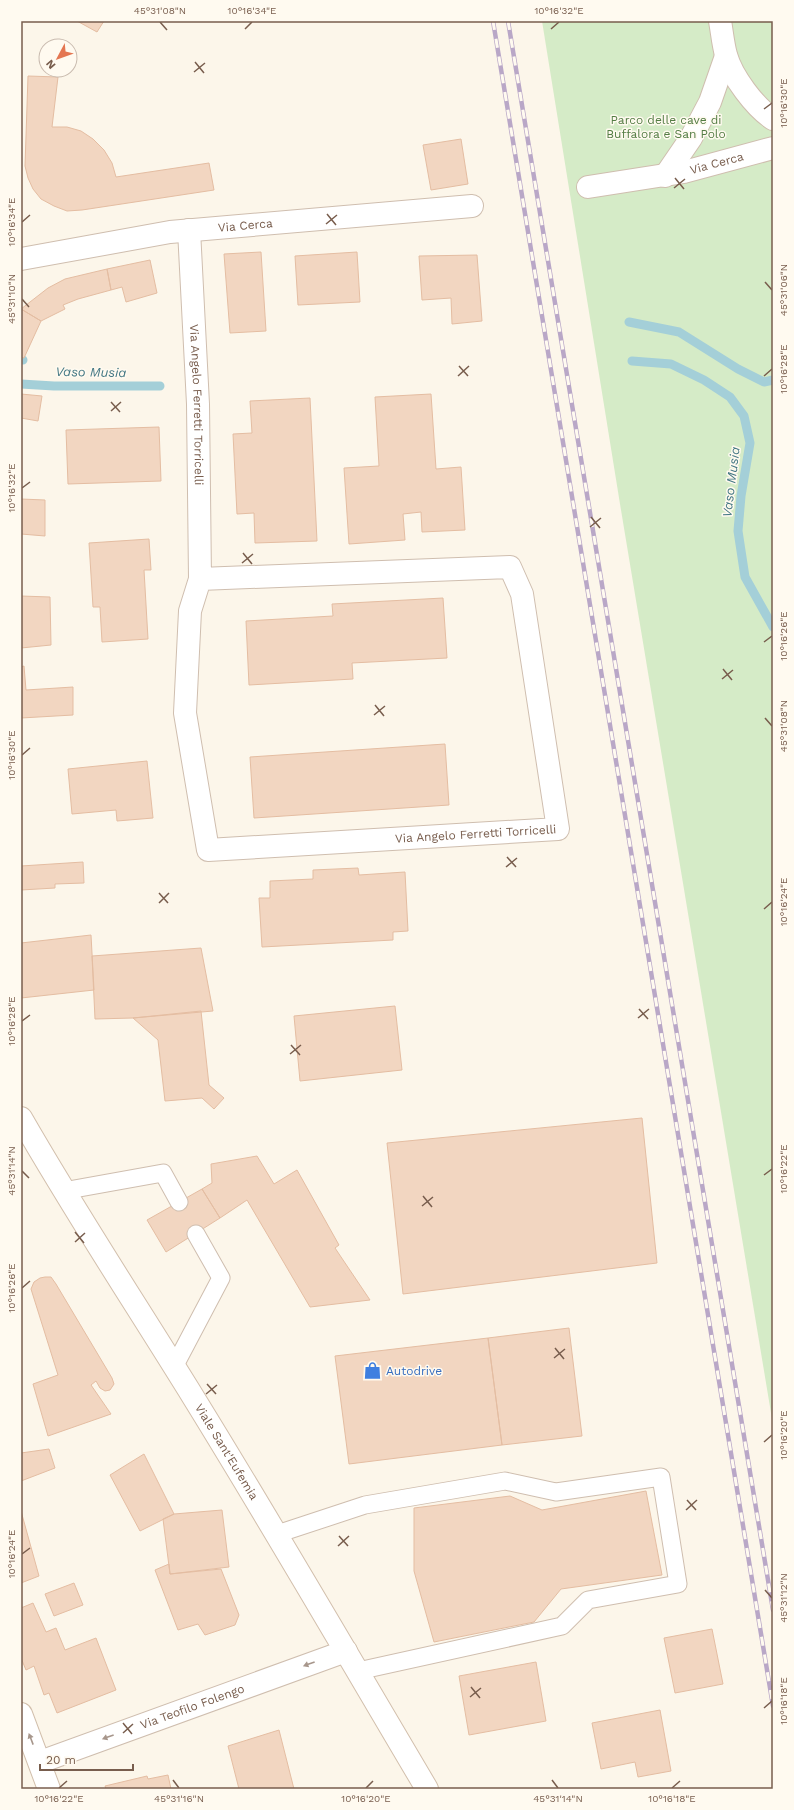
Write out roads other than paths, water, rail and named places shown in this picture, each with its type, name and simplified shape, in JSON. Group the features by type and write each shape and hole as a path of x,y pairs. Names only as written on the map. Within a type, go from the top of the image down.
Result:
{"street":[{"path":"720,21 726,56 738,81 762,112 773,119"},
{"path":"665,176 691,138 710,102 726,56"},
{"name":"Via Cerca","path":"588,187 665,176 773,148"},
{"name":"Via Cerca","path":"21,259 170,232 472,206"},
{"name":"Via Angelo Ferretti Torricelli","path":"189,230 198,404 200,579 190,611 186,714 208,850 558,830 522,594 510,567 200,579"},
{"name":"Viale Sant'Eufemia","path":"21,1118 63,1191 277,1534 426,1789"},
{"name":"Via Teofilo Folengo","path":"40,1762 346,1651"},
{"path":"21,1714 49,1789"}],"lane":[{"path":"63,1191 163,1173 179,1202"},
{"path":"174,1367 222,1278 196,1234"},
{"path":"277,1534 365,1505 505,1482 556,1492 661,1477 678,1584 588,1600 562,1626 358,1671"}],"waterway":[{"name":"Vaso Musia","path":"629,322 679,332 738,369 764,382 773,380"},
{"name":"Vaso Musia","path":"632,361 671,364 704,380 730,397 744,416 750,443 741,496 738,531 745,577 773,627"},
{"name":"Vaso Musia","path":"21,384 54,386 160,386"}],"railway":[{"path":"493,21 773,1706"},
{"path":"508,21 773,1610"}],"place":[{"name":"Autodrive","path":"373,1371"}],"park label":[{"name":"Parco delle cave di Buffalora e San Polo","path":"666,127"}]}
